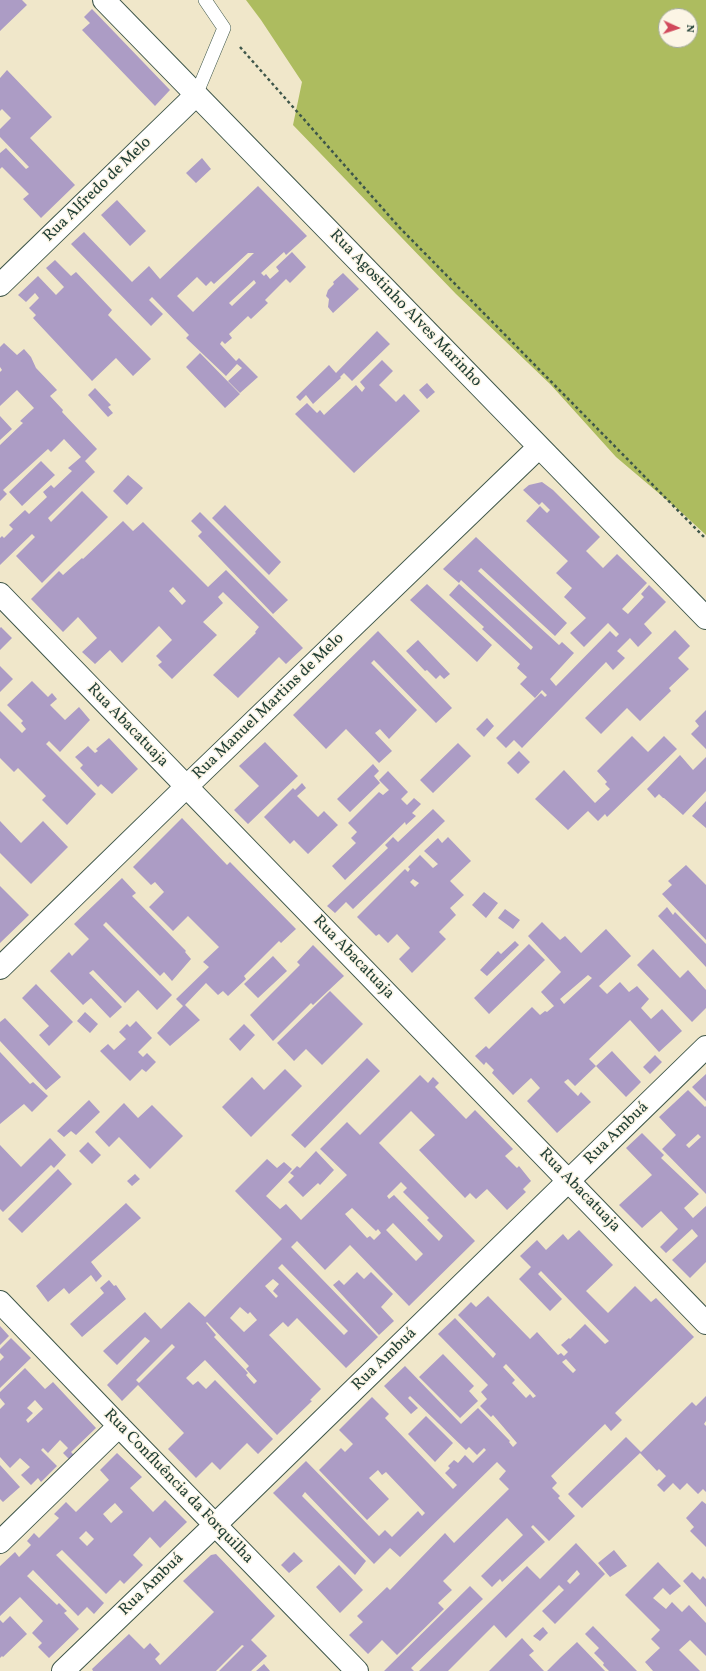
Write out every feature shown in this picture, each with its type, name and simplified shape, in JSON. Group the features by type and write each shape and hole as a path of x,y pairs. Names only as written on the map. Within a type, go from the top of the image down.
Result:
{"street":[{"name":"Rua Agostinho Alves Marinho","path":"104,0 706,618"},
{"name":"Rua Alfredo de Melo","path":"0,285 196,95"},
{"name":"Rua Manuel Martins de Melo","path":"0,968 186,786 539,447"},
{"name":"Rua Abacatuaja","path":"0,594 706,1323"},
{"name":"Rua Ambuá","path":"63,1671 706,1047"},
{"name":"Rua Confluência da Forquilha","path":"0,1302 357,1671"},
{"path":"0,1542 119,1426"}],"lane":[{"path":"196,95 224,28 205,0"}],"path":[{"path":"224,28 400,227 706,539"}],"green space":[{"path":"246,0 706,0 706,535 616,457 551,385 456,294 293,125 302,82"}],"building":[{"path":"0,0 22,0 27,5 0,31"},
{"path":"92,9 170,90 155,106 82,30 90,23 84,17"},
{"path":"7,70 52,117 30,138 75,185 41,218 23,199 29,194 2,167 0,169 0,153 6,148 26,169 29,167 0,137 0,129 11,118 2,109 0,111 0,78"},
{"path":"202,158 211,169 196,183 186,173"},
{"path":"258,186 307,236 286,255 284,252 261,273 264,276 266,274 270,279 279,271 276,267 292,252 306,267 290,283 286,279 265,300 268,303 251,319 248,316 229,334 232,338 225,344 222,341 220,344 236,361 239,358 258,377 240,393 228,381 242,368 237,364 226,376 186,338 189,335 152,297 149,300 163,314 151,326 71,244 84,232 132,282 149,266 160,279","holes":["248,253 254,253 193,312 177,296 197,277 206,286 211,281 214,284","254,280 256,283 232,306 229,303"]},
{"path":"117,200 146,231 130,246 101,215"},
{"path":"55,260 71,276 76,272 112,310 108,315 151,359 133,376 116,358 92,381 33,318 36,315 29,308 39,298 35,293 26,302 18,295 38,276 56,295 64,287 46,268"},
{"path":"343,273 359,289 333,313 328,307 329,299 326,296 328,290 334,284 333,282"},
{"path":"377,331 390,344 352,381 344,373 340,377 341,378 313,404 306,395 300,401 296,397 329,365 336,373"},
{"path":"4,343 17,355 24,349 31,357 36,368 57,390 50,396 63,410 62,412 97,449 85,461 95,472 48,518 51,522 82,491 108,517 42,583 16,556 35,537 32,534 0,565 0,538 2,536 4,538 13,529 9,525 25,510 29,514 47,497 43,492 51,485 54,488 72,471 68,468 81,457 64,439 51,452 48,449 3,490 7,494 0,501 0,445 23,423 20,421 34,408 17,390 0,406 0,372 2,370 0,367 0,347"},
{"path":"200,353 240,394 225,408 186,367"},
{"path":"382,360 393,371 379,385 396,402 404,394 420,411 354,473 295,414 307,403 317,413 320,410 324,415 356,385 362,392 365,388 360,382"},
{"path":"427,383 435,392 427,399 419,390"},
{"path":"95,388 111,405 108,407 113,413 108,417 88,395"},
{"path":"0,416 12,429 0,440"},
{"path":"41,461 55,475 22,506 9,492"},
{"path":"128,475 143,488 127,505 113,491"},
{"path":"542,482 553,490 600,537 586,551 603,568 617,554 647,583 622,609 628,614 644,597 641,594 649,585 666,602 644,624 652,633 638,647 630,638 617,651 625,658 613,670 606,662 522,748 514,740 506,748 496,738 541,693 545,697 547,695 542,690 535,698 520,684 527,677 517,668 520,664 482,629 484,627 449,595 459,584 531,650 533,647 461,580 459,583 443,569 476,537 567,623 555,636 481,568 478,571 559,645 562,642 574,653 550,679 556,686 610,631 616,637 619,634 608,623 584,647 570,633 586,618 564,597 572,588 556,573 568,561 526,521 540,506 547,513 550,510 542,502 539,505 523,490 529,485"},
{"path":"225,505 281,562 269,575 212,518"},
{"path":"200,512 288,600 273,614 198,536 202,532 191,521"},
{"path":"123,521 133,531 143,522 208,587 226,570 303,648 286,664 279,657 238,698 213,675 256,633 255,632 259,627 223,592 218,597 223,603 203,622 217,635 172,679 158,665 162,662 156,656 172,640 159,626 122,663 110,650 95,664 82,652 97,638 78,617 63,632 31,599 59,571 63,575 82,558 83,559","holes":["173,587 186,601 182,605 169,591"]},
{"path":"427,584 492,645 477,662 410,600"},
{"path":"1,627 12,638 0,650 0,628"},
{"path":"675,630 690,646 678,658 689,669 669,688 671,691 640,721 627,708 601,734 585,718"},
{"path":"378,631 452,708 436,723 374,660 371,663 417,710 389,739 380,729 375,733 392,751 379,763 346,729 326,749 293,715"},
{"path":"418,640 450,674 444,679 440,675 436,679 427,670 425,671 406,651"},
{"path":"0,666 13,679 0,692"},
{"path":"32,681 48,697 52,693 57,699 50,705 65,720 79,707 90,720 60,752 49,741 46,744 96,794 67,825 42,800 46,796 18,768 14,772 0,758 0,711 22,733 26,729 21,723 23,721 7,705"},
{"path":"706,710 706,749 691,734 699,726 695,721"},
{"path":"487,718 494,726 484,737 476,729"},
{"path":"632,736 648,752 664,736 677,749 607,817 605,814 598,821 588,811 568,830 535,799 564,770 595,803 610,789 605,784 607,782 597,771"},
{"path":"109,738 138,769 112,794 101,784 98,787 80,768 83,765 75,757 88,746 95,753 98,751 96,749"},
{"path":"265,742 298,776 248,824 234,810 259,786 239,766"},
{"path":"458,743 471,756 433,793 420,780"},
{"path":"519,751 530,762 518,774 507,763"},
{"path":"680,755 693,770 706,757 706,791 683,815 659,794 655,798 647,789"},
{"path":"373,764 379,771 374,776 380,783 350,812 337,799"},
{"path":"388,771 408,792 401,799 407,805 414,798 421,804 412,813 416,816 406,825 405,822 345,880 332,866 356,843 351,838 357,832 348,823 379,792 383,795 389,790 379,780"},
{"path":"302,783 306,788 297,796 318,817 324,811 338,825 308,854 294,840 290,844 264,817 293,788 295,790"},
{"path":"706,801 706,828 692,816"},
{"path":"433,809 445,821 353,909 346,902 335,913 327,906 388,848 385,845 393,837 398,842"},
{"path":"182,818 227,865 230,862 296,929 281,943 279,941 244,976 246,979 228,996 223,991 218,995 206,983 185,1005 200,1020 170,1046 157,1033 183,1006 176,999 209,967 203,962 219,947 188,916 173,931 149,907 164,892 155,882 151,885 133,867"},
{"path":"0,821 21,843 43,821 68,847 31,884 0,853"},
{"path":"448,837 471,861 450,881 464,895 450,908 456,915 439,932 446,939 412,973 399,959 410,948 397,934 388,943 379,934 376,936 357,917 405,869 408,872 410,869 408,867 420,855 433,868 438,864 424,851 438,838 442,843","holes":["413,879 419,883 415,887 410,882"]},
{"path":"686,865 706,885 706,940 662,894 672,885 668,881"},
{"path":"122,878 136,893 132,896 186,951 185,952 191,959 172,981 164,972 160,976 106,922 103,925 172,995 157,1010 138,990 125,1003 93,970 89,973 122,1007 110,1018 91,998 83,1005 50,971 69,952 72,956 89,939 74,924"},
{"path":"0,886 29,915 0,943"},
{"path":"484,892 498,903 486,918 472,905"},
{"path":"667,907 673,915 675,912 706,944 706,967 658,916"},
{"path":"505,909 520,920 513,929 498,918"},
{"path":"542,922 560,940 565,936 581,953 606,929 631,956 599,986 607,994 620,982 629,992 637,986 649,999 641,1008 651,1019 662,1009 682,1031 659,1052 630,1020 589,1059 596,1066 575,1086 568,1079 564,1082 578,1096 581,1092 591,1102 557,1133 527,1101 540,1088 531,1078 513,1095 492,1073 494,1070 486,1062 484,1065 475,1056 486,1046 489,1049 532,1007 540,1015 545,1011 547,1012 554,1006 541,992 561,972 528,936","holes":["588,975 592,978 564,1004 560,999"]},
{"path":"515,941 519,945 487,976 480,970 498,951 501,954"},
{"path":"529,944 545,960 489,1014 474,998"},
{"path":"313,945 344,976 313,1005 311,1003 273,1041 250,1015 300,965 297,962"},
{"path":"653,949 680,978 688,970 706,990 706,1008 692,1022 637,965"},
{"path":"273,956 287,971 258,998 244,984"},
{"path":"36,984 73,1022 49,1046 39,1035 49,1026 22,998"},
{"path":"330,991 363,1024 322,1065 306,1049 294,1061 277,1043"},
{"path":"85,1012 98,1024 90,1033 77,1021"},
{"path":"5,1018 61,1077 46,1090 0,1041 0,1022"},
{"path":"136,1021 152,1038 138,1052 143,1057 147,1053 156,1062 146,1072 142,1069 130,1081 100,1051 108,1044 114,1050 126,1039 119,1032 127,1024 130,1027"},
{"path":"244,1024 255,1035 240,1051 229,1039"},
{"path":"612,1051 641,1082 626,1097 596,1066"},
{"path":"0,1052 30,1084 33,1082 48,1096 32,1112 24,1104 0,1124"},
{"path":"655,1055 662,1062 650,1074 643,1067"},
{"path":"367,1058 380,1071 305,1148 291,1135"},
{"path":"285,1069 302,1086 251,1137 222,1107 252,1077 264,1090"},
{"path":"706,1074 706,1101 692,1087"},
{"path":"420,1075 428,1083 433,1077 439,1083 435,1087 466,1119 475,1110 513,1149 505,1156 517,1168 519,1166 531,1181 523,1189 526,1192 507,1210 487,1189 476,1199 470,1193 465,1198 419,1150 435,1135 411,1111 379,1143 475,1241 409,1306 350,1245 325,1270 297,1241 291,1247 378,1337 346,1368 297,1318 288,1327 283,1322 269,1335 321,1389 310,1400 312,1401 277,1435 205,1360 186,1378 193,1385 198,1381 206,1389 215,1380 273,1439 258,1454 247,1443 220,1470 212,1462 196,1478 168,1449 184,1433 138,1385 122,1401 107,1385 150,1341 145,1337 117,1365 103,1351 145,1312 161,1329 189,1302 205,1317 282,1239 235,1191 267,1159 277,1168 284,1162 292,1169 266,1196 280,1209 286,1204 301,1220 347,1175 320,1149 347,1122 360,1135","holes":["401,1182 407,1188 403,1192 429,1218 427,1220 443,1236 439,1241 394,1195 389,1199 387,1196","352,1208 376,1231 378,1229 381,1233 374,1240 370,1236 367,1238 345,1214","393,1223 423,1254 416,1261 386,1230","282,1264 348,1331 344,1335 278,1268","273,1279 279,1284 273,1291 278,1296 276,1298 265,1286","240,1307 248,1314 250,1312 257,1320 244,1332 230,1318","207,1322 249,1366 246,1369 257,1381 254,1384 246,1375 248,1373 214,1337 216,1335 206,1323","172,1344 175,1347 139,1383 136,1380"]},
{"path":"688,1090 705,1107 706,1106 706,1194 662,1149 676,1135 659,1117","holes":["698,1134 701,1137 689,1148 686,1145"]},
{"path":"89,1100 100,1112 76,1135 71,1131 64,1137 57,1131"},
{"path":"124,1103 138,1118 152,1105 183,1136 150,1169 119,1137 109,1147 95,1132"},
{"path":"642,1133 664,1155 661,1158 699,1194 684,1208 693,1218 706,1206 706,1262 690,1278 672,1260 698,1236 692,1229 666,1253 660,1247 678,1229 661,1211 642,1228 619,1205 652,1175 626,1148"},
{"path":"50,1138 66,1155 54,1168 51,1165 3,1212 0,1209 0,1145 21,1167"},
{"path":"88,1142 101,1155 92,1164 79,1151"},
{"path":"316,1151 334,1170 320,1185 318,1183 303,1197 288,1182 294,1176 290,1173 297,1166 300,1168"},
{"path":"58,1169 72,1184 22,1233 8,1219"},
{"path":"135,1174 140,1179 132,1186 127,1181"},
{"path":"126,1203 141,1218 91,1262 102,1276 96,1282 91,1275 69,1294 64,1288 48,1302 36,1286"},
{"path":"579,1230 613,1265 586,1291 608,1313 635,1286 651,1302 656,1298 694,1337 615,1413 622,1420 611,1431 605,1424 551,1476 557,1483 552,1488 560,1496 558,1498 575,1516 549,1541 533,1525 531,1527 545,1542 502,1582 500,1579 492,1587 481,1576 523,1535 507,1518 443,1581 452,1590 438,1603 444,1609 397,1655 382,1640 368,1654 349,1635 363,1622 357,1616 387,1587 390,1590 445,1533 454,1543 509,1489 499,1479 506,1471 497,1462 400,1557 390,1548 374,1564 305,1492 302,1496 366,1561 355,1575 273,1493 306,1461 379,1536 385,1530 392,1537 418,1511 422,1516 425,1513 386,1472 382,1475 378,1470 369,1478 389,1499 367,1520 319,1470 341,1448 345,1452 353,1444 339,1430 372,1397 389,1414 385,1418 453,1489 457,1485 445,1473 450,1468 448,1466 454,1460 458,1463 465,1455 473,1463 486,1450 484,1448 477,1455 469,1447 466,1450 410,1396 408,1398 418,1408 411,1414 384,1386 405,1366 461,1424 478,1408 510,1441 509,1442 513,1447 517,1443 493,1415 491,1417 480,1406 487,1399 481,1392 488,1385 438,1334 455,1318 493,1358 496,1354 458,1315 471,1302 476,1307 488,1296 530,1339 537,1332 558,1355 561,1353 564,1356 568,1352 561,1345 569,1338 570,1339 585,1324 605,1344 609,1341 541,1271 538,1274 562,1299 550,1311 519,1279 531,1267 520,1256 537,1240 546,1250 563,1234 568,1240","holes":["566,1359 576,1370 573,1373 562,1362","506,1364 536,1396 533,1398 530,1394 526,1398 512,1383 515,1380 503,1367"]},
{"path":"357,1272 364,1279 371,1272 393,1294 381,1307 394,1321 379,1335 333,1285 339,1280 344,1285"},
{"path":"109,1280 114,1286 116,1285 126,1299 82,1337 70,1324 104,1293 100,1288"},
{"path":"0,1326 9,1336 0,1345"},
{"path":"11,1338 31,1358 0,1388 0,1361 4,1357 0,1353 0,1349"},
{"path":"443,1354 474,1386 469,1391 478,1401 460,1418 419,1377"},
{"path":"25,1368 45,1389 53,1382 96,1428 71,1452 74,1455 69,1459 63,1453 68,1448 60,1440 48,1453 43,1448 41,1450 57,1466 41,1482 38,1478 31,1485 21,1475 30,1467 20,1458 10,1468 0,1457 0,1409 5,1404 0,1398 0,1392","holes":["35,1400 43,1409 28,1423 26,1420 33,1413 27,1408"]},
{"path":"706,1396 706,1421 704,1424 706,1426 706,1492 703,1489 698,1494 687,1483 680,1490 673,1483 664,1492 657,1485 666,1476 659,1469 657,1471 640,1453 582,1508 568,1494 626,1437 641,1452 692,1402 696,1406"},
{"path":"426,1416 453,1443 435,1462 408,1434"},
{"path":"117,1453 142,1477 130,1488 153,1512 165,1500 187,1522 160,1548 150,1537 133,1555 143,1565 124,1584 120,1580 106,1594 62,1550 56,1555 104,1603 94,1614 87,1607 78,1616 33,1570 27,1576 57,1605 59,1603 67,1611 64,1613 79,1629 49,1658 38,1647 42,1643 32,1633 43,1621 20,1597 0,1616 0,1566 15,1552 19,1557 31,1545 27,1541 34,1533 39,1538 59,1518 54,1514 66,1502 76,1512 109,1480 100,1470","holes":["115,1503 123,1512 111,1523 103,1514","86,1531 94,1539 87,1546 79,1538"]},
{"path":"0,1465 20,1487 3,1502 0,1499"},
{"path":"702,1501 706,1504 706,1547 690,1531 694,1527 686,1518"},
{"path":"576,1543 605,1574 555,1624 542,1611 564,1590 559,1585 506,1638 494,1625 448,1671 419,1671 527,1566 540,1579","holes":["577,1570 580,1574 570,1584 567,1581"]},
{"path":"614,1550 627,1566 610,1577 598,1563"},
{"path":"294,1552 303,1561 289,1573 281,1565"},
{"path":"216,1554 275,1616 251,1640 267,1656 251,1671 219,1671 244,1646 242,1645 216,1671 93,1671 92,1669 129,1634 144,1649 150,1643 160,1654 155,1659 160,1665 214,1612 183,1581 211,1555"},
{"path":"658,1562 681,1586 670,1595 663,1588 653,1598 666,1609 672,1602 682,1612 689,1605 706,1623 706,1656 690,1640 679,1650 700,1671 653,1671 645,1662 660,1648 651,1639 660,1630 625,1595"},
{"path":"339,1565 363,1590 340,1613 316,1587"},
{"path":"692,1572 700,1580 703,1576 706,1579 706,1607 683,1581"},
{"path":"470,1586 483,1599 411,1668 414,1671 384,1671"},
{"path":"10,1616 27,1634 3,1657 2,1656 0,1658 0,1620 3,1623"},
{"path":"593,1626 637,1671 609,1671 603,1665 604,1663 594,1653 599,1648 585,1634"},
{"path":"543,1627 548,1633 540,1641 533,1636"},
{"path":"522,1638 534,1651 529,1655 544,1671 489,1671"},
{"path":"577,1642 605,1671 547,1671 560,1658"},
{"path":"264,1664 270,1671 256,1671"}]}
